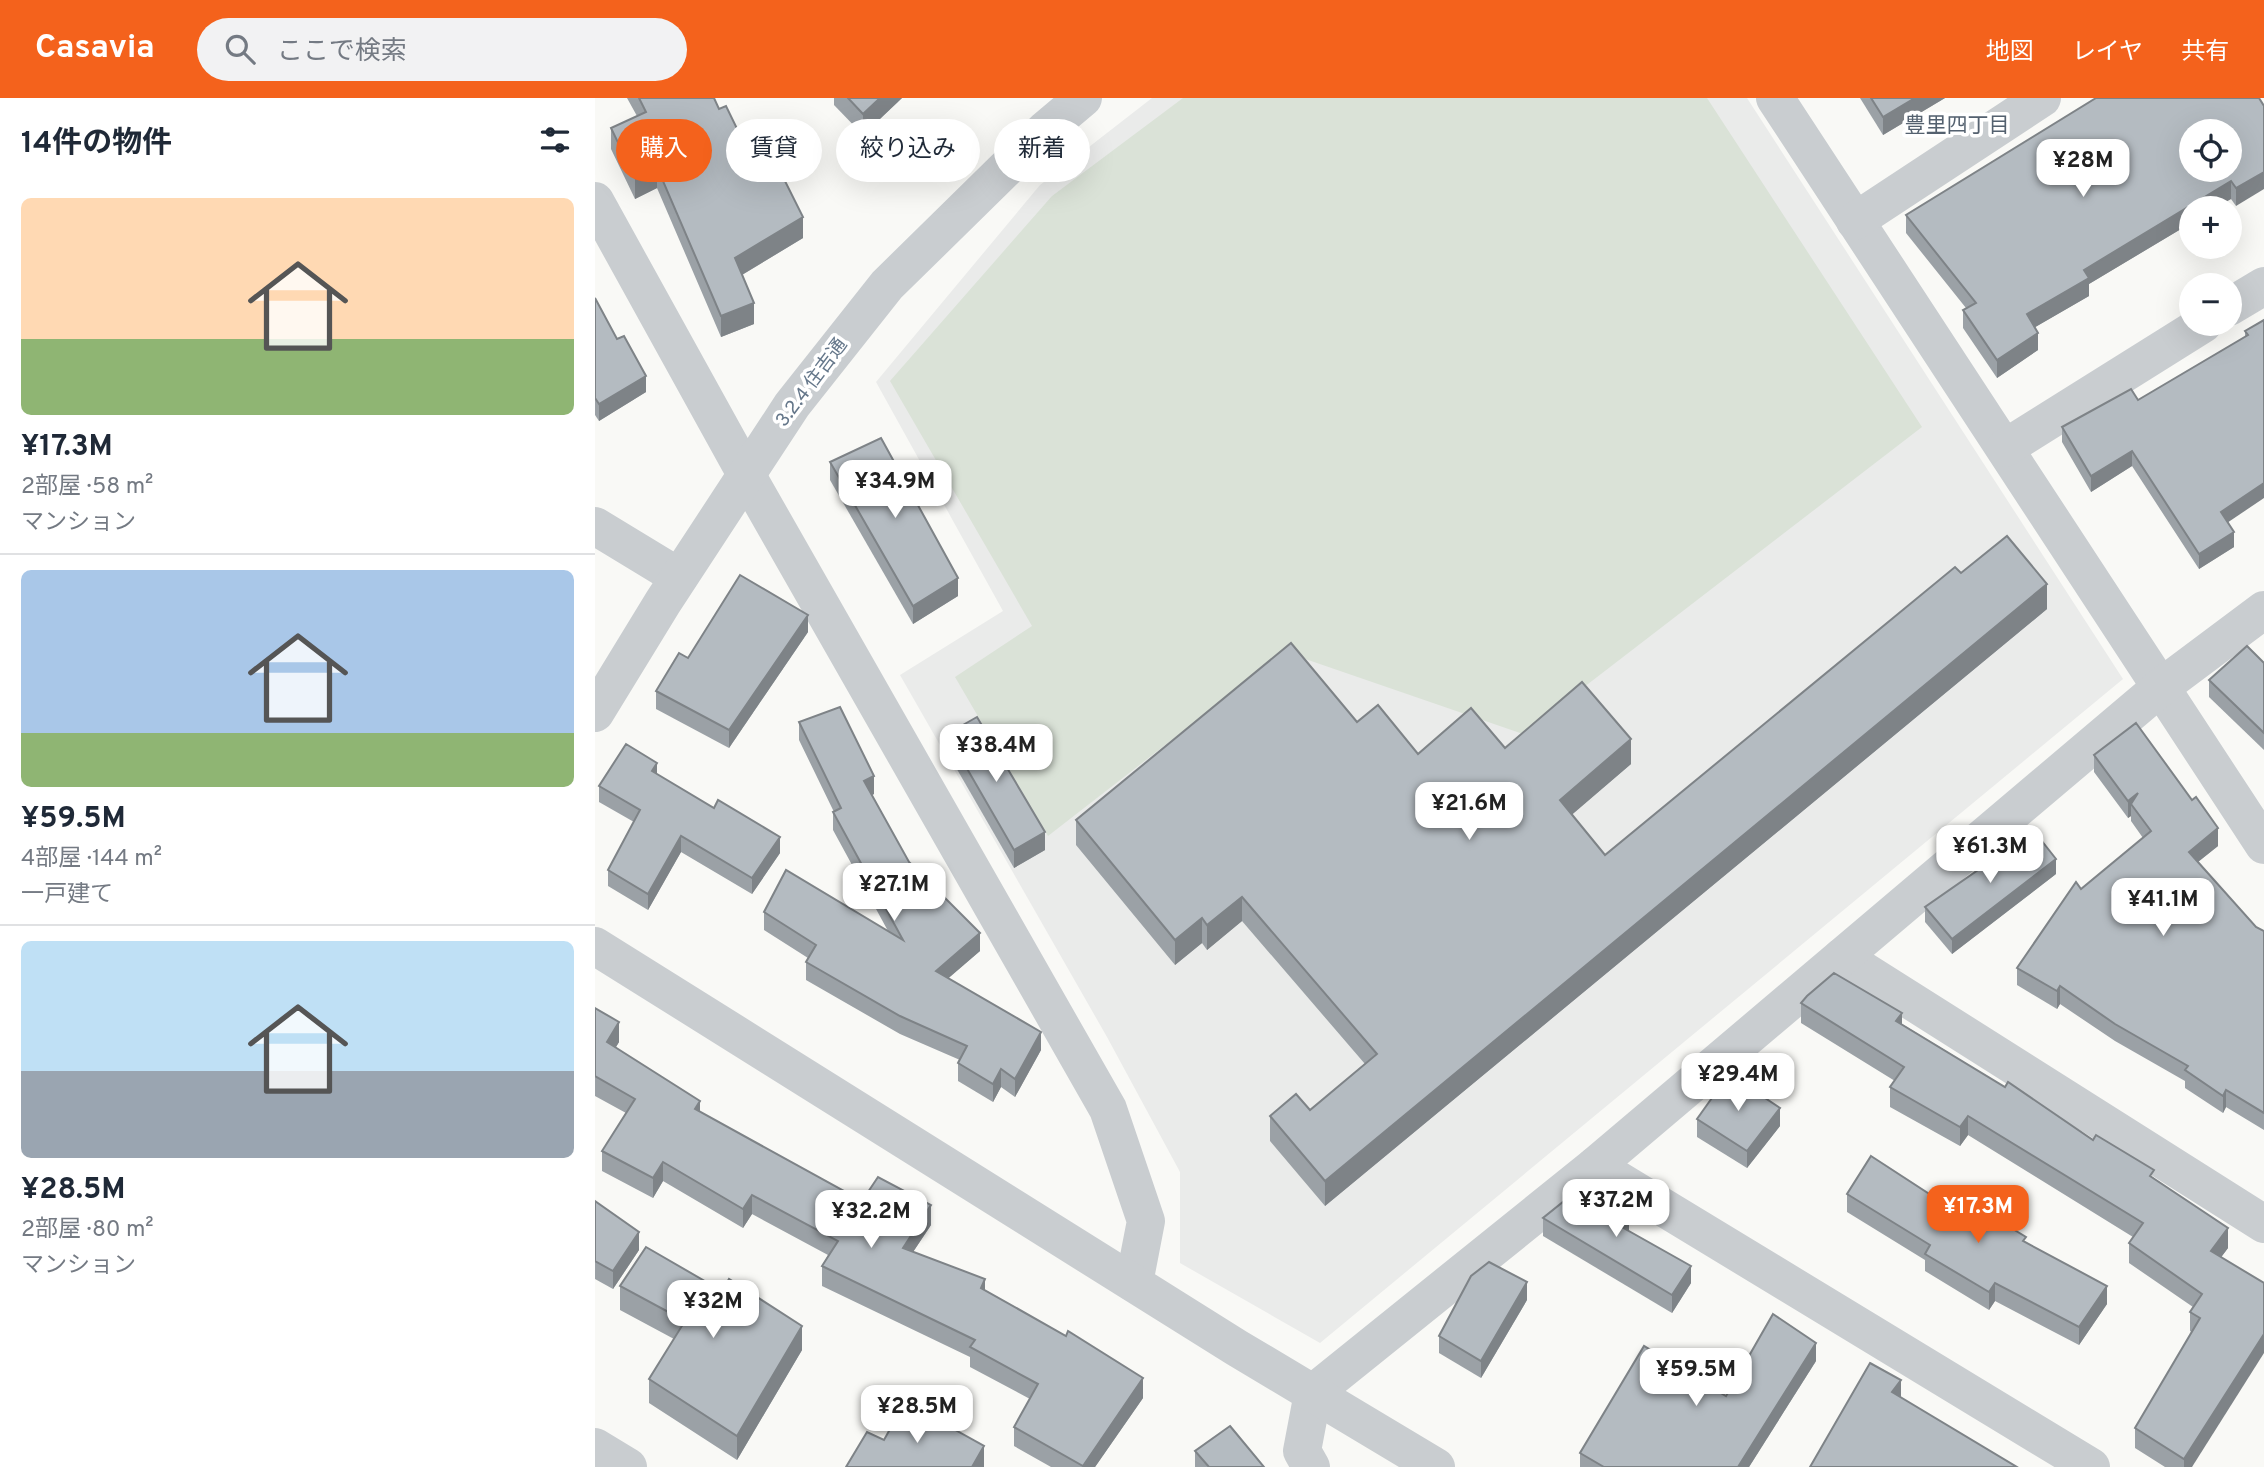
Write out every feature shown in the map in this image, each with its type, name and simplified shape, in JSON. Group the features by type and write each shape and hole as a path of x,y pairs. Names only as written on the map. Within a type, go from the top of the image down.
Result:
{"street":[{"name":"3.2.4 住吉通","path":"595,713 679,577 792,405 887,285 1045,130 1083,98"},
{"path":"1775,98 2264,845"},
{"path":"1855,221 2042,98"},
{"path":"595,201 747,476 1108,1109 1146,1221 1134,1283"},
{"path":"2242,299 2264,286"},
{"path":"2004,448 2184,336"},
{"path":"595,526 679,577"},
{"path":"1311,1467 1302,1451 1313,1393 1595,1166 2161,687 2264,610"},
{"path":"595,946 1134,1283 1436,1467"},
{"path":"1842,957 2264,1224"},
{"path":"1595,1166 2091,1467"}],"shaded area":[{"path":"1152,98 1747,98 2123,679 1320,1343 1180,1263 1180,1172 1107,1037 900,675 1003,611 876,382 1040,185 1044,182 1090,182 1090,146"},
{"path":"1183,98 1707,98 1922,427 1523,734 1285,652 1048,836 955,677 1032,626 890,381 1052,196 1071,182 1090,182 1090,168"}],"building":[{"path":"639,98 714,98 719,109 726,106 732,119 726,119 726,182 786,182 803,217 735,258 754,303 721,316 663,182 712,182 712,119 631,119 646,112"},
{"path":"848,98 880,98 863,114"},
{"path":"1871,98 1915,98 1883,117"},
{"path":"2096,98 2259,98 2264,106 2264,172 2236,188 2232,182 2242,182 2242,119 2179,119 2179,182 2229,182 2206,196 2179,196 2179,212 2084,270 2089,278 2027,314 2038,333 1997,360 1963,310 1976,303 1906,215"},
{"path":"616,126 616,138 611,128"},
{"path":"595,298 617,339 624,336 646,376 599,404 595,398"},
{"path":"2264,320 2264,483 2221,512 2234,532 2199,554 2132,451 2091,476 2062,427 2131,389 2138,400 2248,335 2245,331"},
{"path":"881,438 958,578 913,606 830,462"},
{"path":"2007,536 2047,584 1325,1181 1270,1116 1296,1094 1310,1110 1377,1054 1242,897 1207,925 1202,918 1175,940 1076,820 1291,643 1357,722 1378,705 1418,754 1471,708 1505,748 1582,682 1631,739 1560,800 1605,855 1955,567 1961,573"},
{"path":"740,575 808,615 729,730 656,691 679,653 688,658"},
{"path":"2247,646 2264,663 2264,733 2209,680"},
{"path":"840,707 874,776 864,781 909,862 980,933 936,971 1041,1032 1015,1079 1001,1069 993,1084 958,1063 967,1046 900,1016 806,962 816,945 764,912 786,870 903,940 833,812 841,808 799,722"},
{"path":"977,717 1045,832 1014,850 947,734"},
{"path":"2136,723 2192,800 2196,797 2218,828 2189,852 2256,927 2264,931 2264,1113 2226,1090 2223,1096 2185,1070 2188,1066 2115,1024 2060,986 2057,991 2017,968 2076,882 2081,889 2151,831 2131,804 2138,793 2128,801 2094,755"},
{"path":"626,744 657,763 652,771 714,808 718,800 780,837 752,878 681,836 648,894 608,870 640,810 599,786"},
{"path":"2034,831 2056,859 1952,939 1925,907"},
{"path":"1834,973 1902,1013 1896,1021 2005,1087 2008,1082 2093,1140 2096,1135 2154,1170 2150,1176 2228,1228 2211,1251 2264,1283 2264,1334 2184,1459 2135,1428 2200,1318 2190,1312 2202,1294 2129,1243 2143,1223 1968,1116 1960,1127 1890,1087 1904,1067 1801,1003"},
{"path":"595,1008 619,1022 607,1042 700,1101 695,1109 862,1201 878,1177 931,1205 903,1248 985,1279 981,1288 1066,1336 1068,1331 1143,1378 1083,1466 1014,1427 1038,1384 970,1347 975,1340 822,1266 838,1241 752,1195 743,1209 663,1162 653,1178 602,1151 635,1099 595,1076"},
{"path":"1729,1074 1780,1108 1747,1151 1697,1119"},
{"path":"1871,1156 1951,1208 1958,1196 2026,1237 2023,1241 2107,1286 2079,1327 1995,1283 1989,1292 1925,1254 1930,1245 1847,1194"},
{"path":"1584,1185 1629,1215 1620,1226 1691,1266 1672,1295 1543,1218"},
{"path":"595,1201 639,1232 613,1271 595,1261"},
{"path":"646,1247 722,1291 729,1279 802,1326 737,1436 649,1379 685,1321 620,1286"},
{"path":"1489,1262 1527,1282 1481,1361 1439,1336 1471,1276"},
{"path":"1773,1314 1816,1343 1738,1467 1604,1467 1580,1453 1644,1346 1726,1396"},
{"path":"1870,1363 1901,1380 1892,1392 2017,1467 1810,1467"},
{"path":"905,1402 984,1446 972,1467 846,1467 867,1432 884,1440"},
{"path":"1230,1426 1264,1467 1209,1467 1195,1451"}],"district":[{"name":"豊里四丁目","path":"1957,126"}]}
